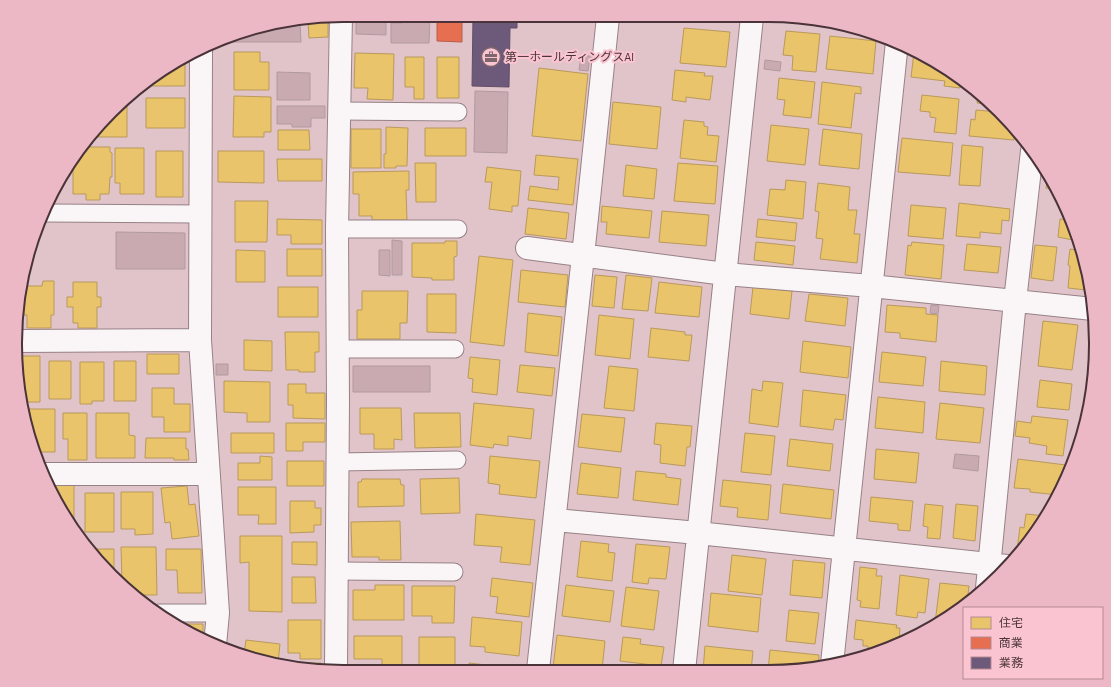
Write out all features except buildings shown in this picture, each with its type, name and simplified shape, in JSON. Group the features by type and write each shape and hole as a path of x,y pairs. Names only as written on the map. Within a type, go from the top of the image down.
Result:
{"street":[{"path":"336,665 338,462 337,229 341,22"},
{"path":"539,665 584,256 607,22"},
{"path":"685,665 751,22"},
{"path":"833,658 896,49"},
{"path":"200,56 200,340 218,613 216,639"},
{"path":"555,520 698,532 998,565 1014,302 1031,159"},
{"path":"527,248 725,274 871,286 1087,308"},
{"path":"22,341 200,340"},
{"path":"49,474 208,474"}],"lane":[{"path":"339,111 458,112"},
{"path":"49,213 200,214"},
{"path":"337,229 458,229"},
{"path":"338,349 455,349"},
{"path":"338,462 457,460"},
{"path":"337,571 454,572"},
{"path":"168,613 218,613"}],"place":[{"name":"第一ホールディングスAI","path":"491,57"}]}
